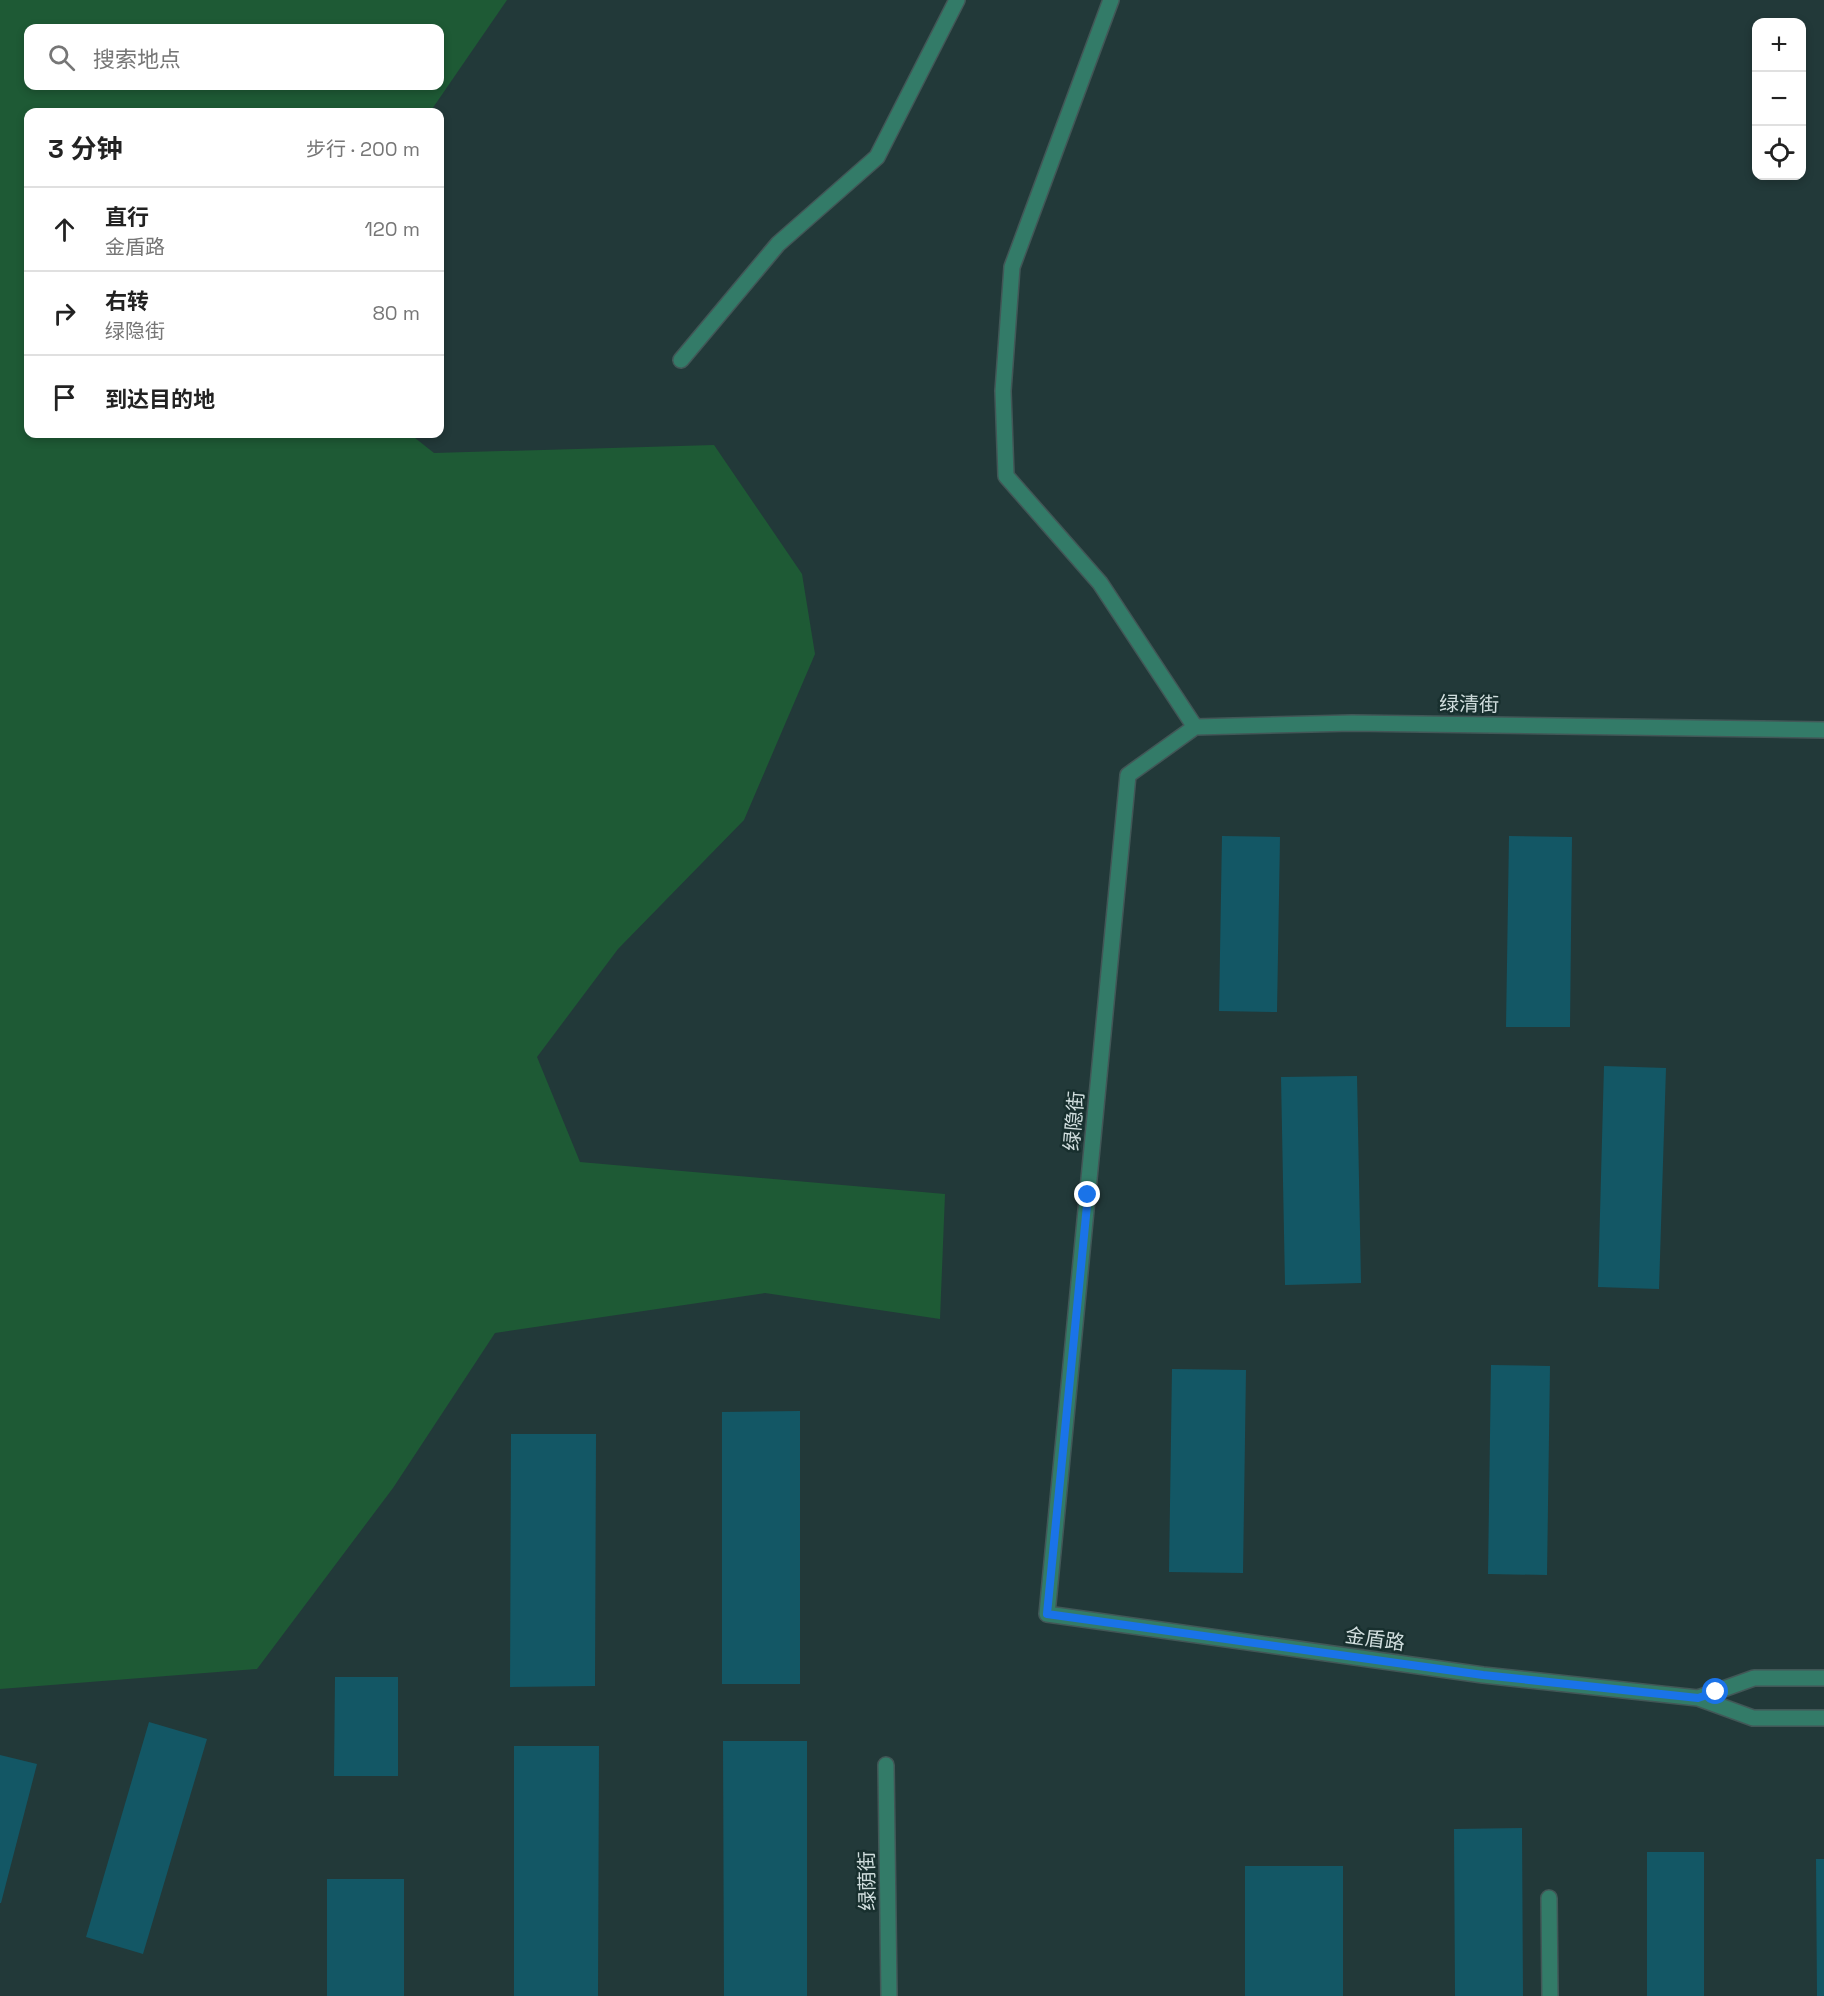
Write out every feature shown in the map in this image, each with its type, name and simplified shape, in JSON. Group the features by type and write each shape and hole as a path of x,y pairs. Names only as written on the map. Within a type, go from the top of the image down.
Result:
{"street":[{"path":"681,360 778,244 877,157 957,0"},
{"path":"1112,0 1012,267 1003,391 1006,476 1100,583 1195,727"},
{"name":"绿清街","path":"1195,727 1352,723 1824,730"},
{"name":"绿隐街","path":"1047,1614 1128,775 1195,727"},
{"name":"金盾路","path":"1047,1614 1483,1675 1698,1698 1753,1718 1824,1719"},
{"name":"金盾路","path":"1698,1698 1754,1678 1824,1678"},
{"name":"绿荫街","path":"886,1765 890,1996"},
{"path":"1549,1898 1550,1996"}],"green space":[{"path":"0,0 507,0 433,108 24,108 24,438 415,438 434,453 714,445 802,574 815,654 744,820 618,949 537,1057 580,1162 945,1194 940,1319 765,1293 495,1333 393,1488 257,1669 0,1689"}],"building":[{"path":"1222,836 1280,837 1277,1012 1219,1011"},
{"path":"1509,836 1572,837 1570,1027 1506,1027"},
{"path":"1604,1066 1666,1068 1659,1289 1598,1287"},
{"path":"1357,1076 1361,1283 1285,1285 1281,1077"},
{"path":"1491,1365 1550,1366 1547,1575 1488,1574"},
{"path":"1172,1369 1246,1370 1243,1573 1169,1572"},
{"path":"800,1411 800,1684 722,1684 722,1412"},
{"path":"511,1434 596,1434 595,1686 510,1687"},
{"path":"335,1677 398,1677 398,1776 334,1776"},
{"path":"149,1722 207,1739 143,1954 86,1937"},
{"path":"723,1741 807,1741 807,1996 724,1996"},
{"path":"514,1746 599,1746 598,1996 514,1996"},
{"path":"0,1755 37,1764 1,1903 0,1903"},
{"path":"1522,1828 1523,1996 1455,1996 1454,1829"},
{"path":"1647,1852 1704,1852 1704,1996 1647,1996"},
{"path":"1816,1859 1824,1859 1824,1996 1817,1996"},
{"path":"1245,1866 1343,1866 1343,1996 1245,1996"},
{"path":"327,1879 404,1879 404,1996 327,1996"}],"route":[{"path":"1088,1195 1047,1614 1483,1675 1698,1698 1716,1692"}]}
